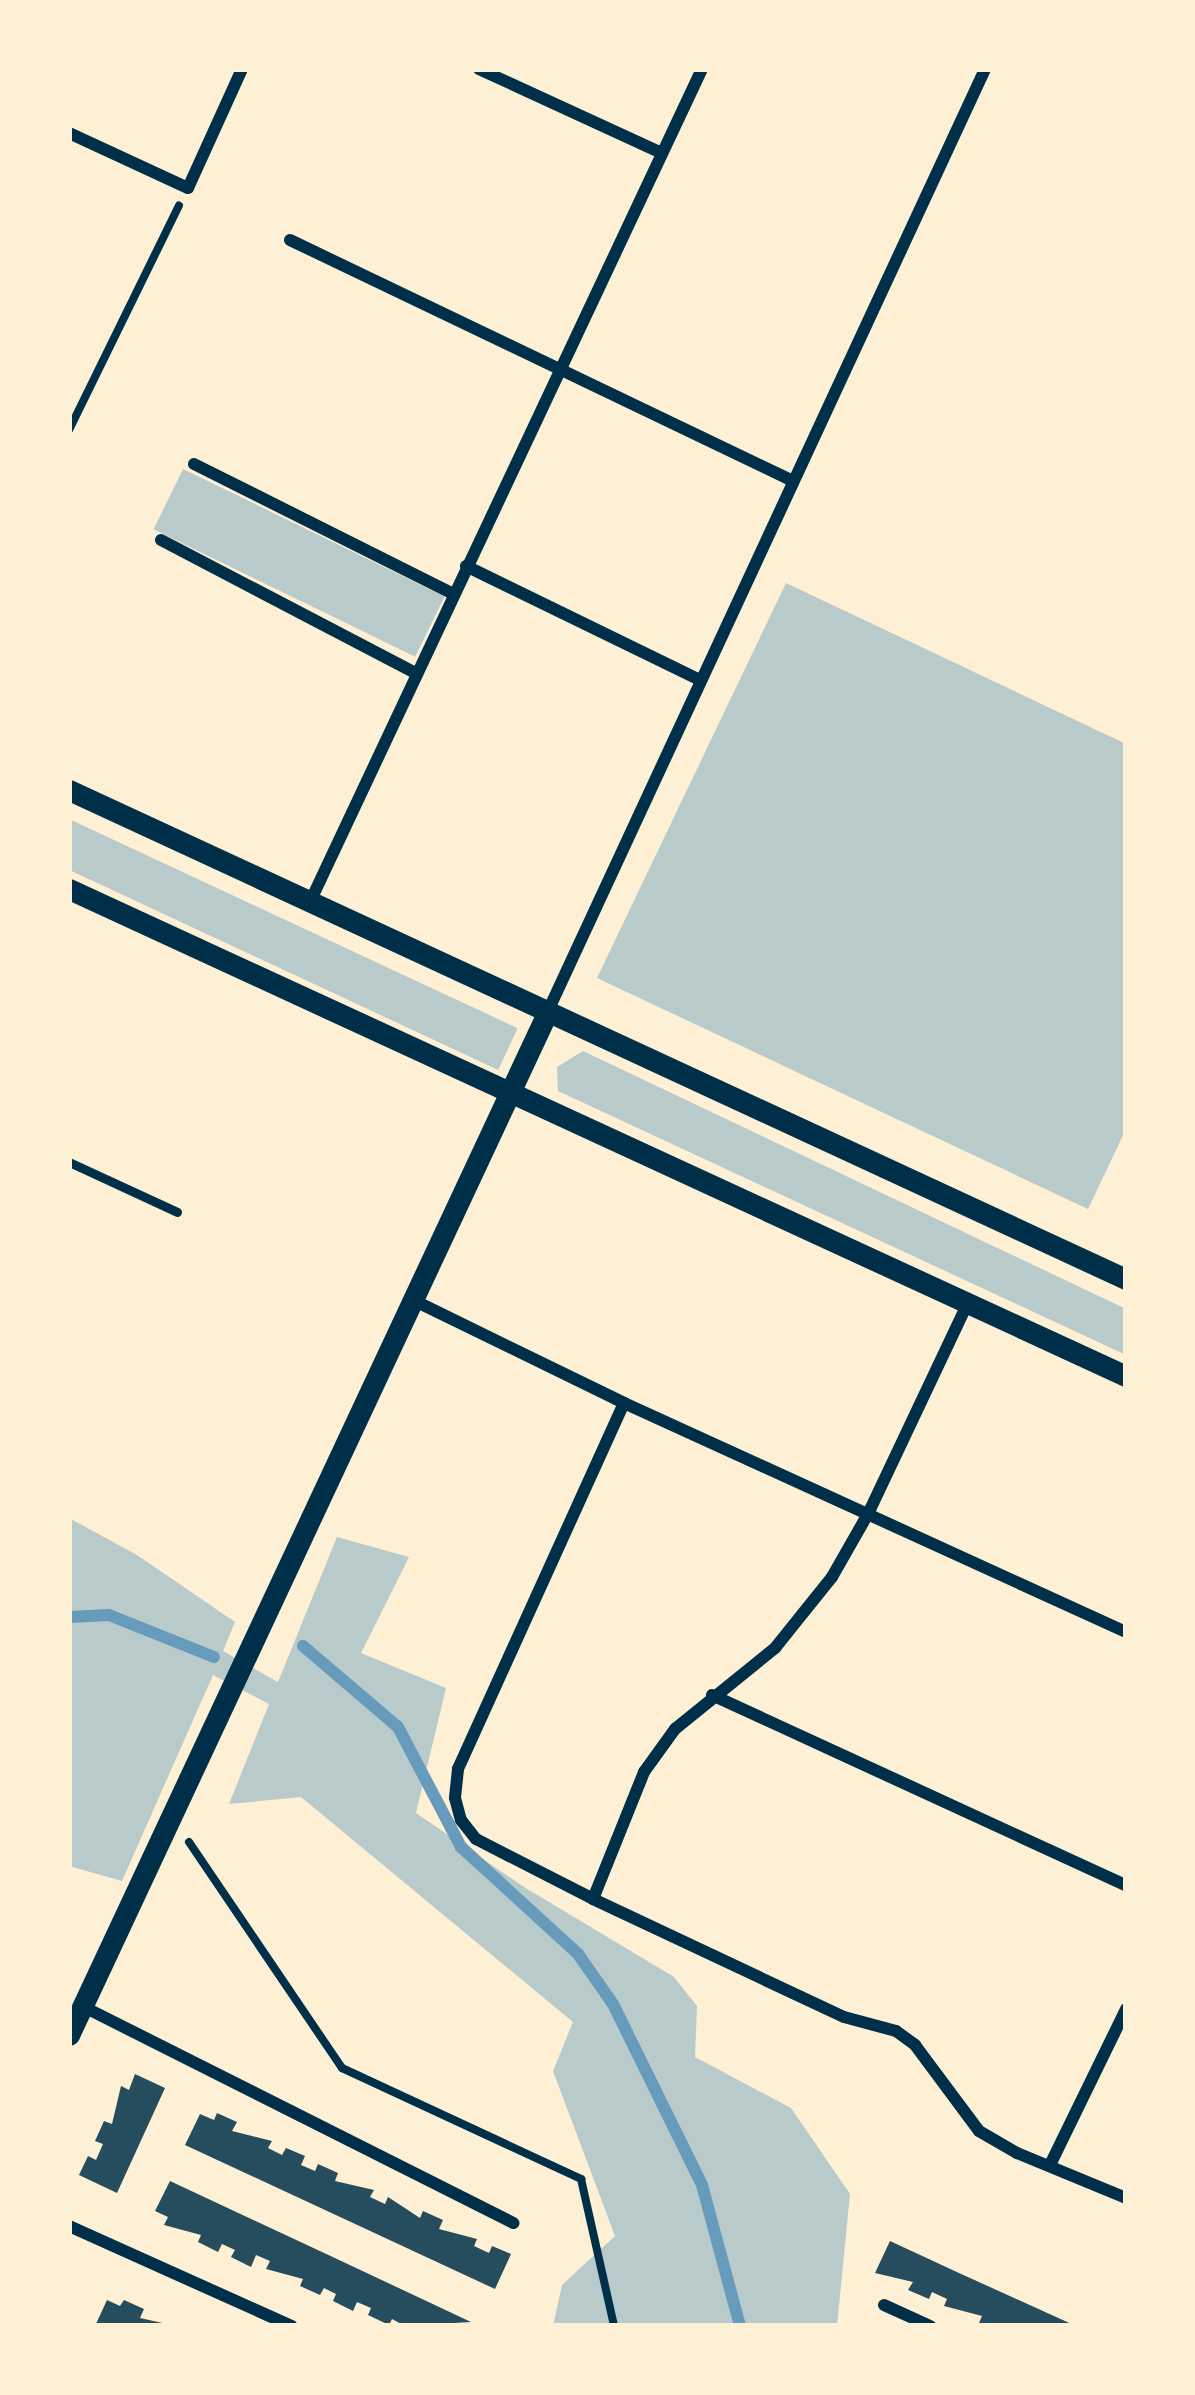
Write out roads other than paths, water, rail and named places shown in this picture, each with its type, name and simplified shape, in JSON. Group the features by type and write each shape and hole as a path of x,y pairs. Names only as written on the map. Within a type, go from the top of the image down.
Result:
{"street":[{"path":"69,133 188,188 242,69"},
{"path":"478,69 662,153"},
{"path":"310,902 702,69"},
{"path":"69,2035 985,69"},
{"path":"290,240 791,479"},
{"path":"194,464 454,594"},
{"path":"161,540 417,674"},
{"path":"466,566 700,680"},
{"path":"69,790 1126,1279"},
{"path":"69,889 1126,1376"},
{"path":"413,1300 624,1403 1126,1632"},
{"path":"593,1899 644,1772 675,1729 775,1648 803,1617 868,1514 968,1303"},
{"path":"624,1403 458,1769 455,1798 476,1839 844,2017 896,2031 915,2045 979,2131 1126,2198"},
{"path":"712,1696 1126,1885"},
{"path":"82,2006 514,2223"},
{"path":"1050,2165 1126,2009"},
{"path":"69,2226 292,2326"},
{"path":"884,2305 930,2326"}],"lane":[{"path":"69,1162 177,1212"}],"waterway":[{"path":"69,1617 109,1615 214,1657"},
{"path":"303,1646 398,1727 461,1847 578,1954 613,2004 702,2185 740,2326"}]}
